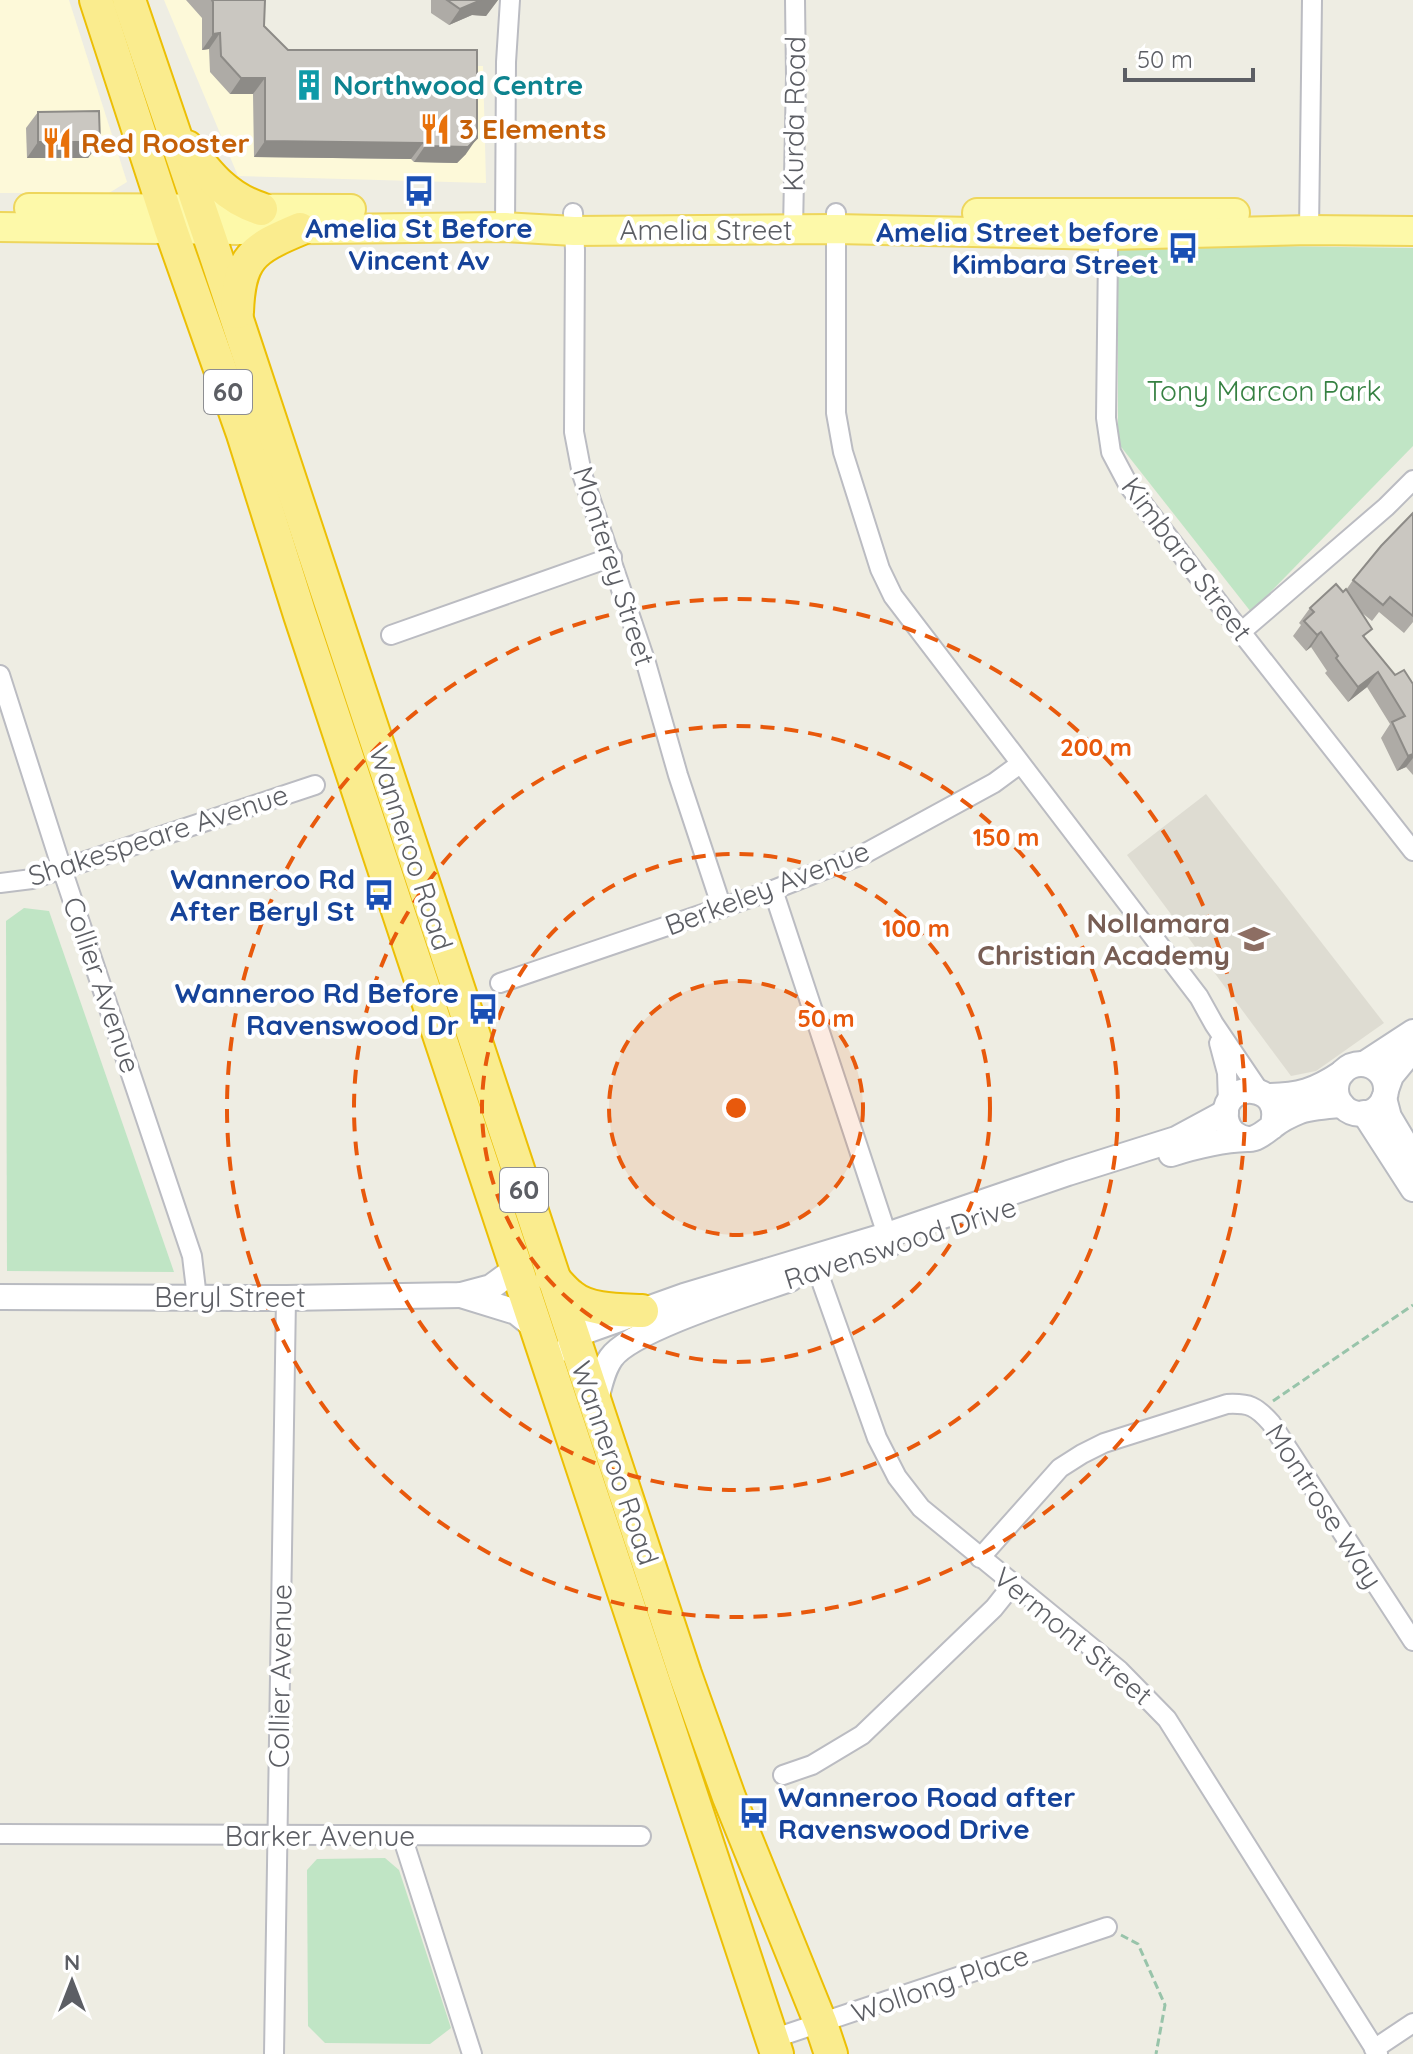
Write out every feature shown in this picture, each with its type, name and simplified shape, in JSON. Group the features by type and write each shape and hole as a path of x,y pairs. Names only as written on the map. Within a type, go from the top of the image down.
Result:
{"highway":[{"name":"Wanneroo Road","path":"96,0 243,434 300,615 775,2047"},
{"name":"Wanneroo Road","path":"129,0 685,1674 724,1783 831,2054"},
{"path":"172,128 210,177 247,205 261,209"},
{"path":"236,319 238,288 247,262 268,242 300,229"},
{"path":"552,1277 573,1298 588,1305 642,1311"}],"main road":[{"name":"Amelia Street","path":"0,208 168,219"},
{"name":"Amelia Street","path":"203,219 261,209 574,222 1110,224 1309,221 1413,214"},
{"name":"Amelia Street","path":"0,227 203,219 300,229 505,218"},
{"name":"Amelia Street","path":"1309,221 1413,231"}],"street":[{"path":"505,218 506,62 510,0"},
{"name":"Kurda Road","path":"793,221 795,0"},
{"path":"1309,221 1312,0"},
{"path":"836,221 836,413 843,452 880,569 893,596 1199,997 1214,1024 1274,1110 1272,1127"},
{"name":"Monterey Street","path":"574,222 574,432 582,474 612,557 722,908"},
{"name":"Kimbara Street","path":"1110,224 1106,418 1111,452 1129,486 1413,851"},
{"path":"1241,632 1413,480"},
{"path":"391,635 612,557"},
{"name":"Collier Avenue","path":"0,675 192,1256 197,1298"},
{"name":"Berkeley Avenue","path":"500,983 773,890 864,854 994,783 1020,764"},
{"name":"Shakespeare Avenue","path":"0,883 32,879 315,785"},
{"path":"773,890 889,1241"},
{"path":"1214,1024 1227,1073 1226,1121 1231,1130 1247,1139 1266,1134 1285,1118 1301,1111 1373,1111 1380,1105 1391,1076 1413,1049"},
{"path":"1227,1108 1234,1096 1251,1090 1263,1094 1304,1094 1413,1032"},
{"path":"1413,1157 1389,1117 1385,1081 1380,1072 1372,1066 1353,1068 1337,1086 1339,1099 1353,1109 1413,1189"},
{"name":"Ravenswood Drive","path":"889,1241 1176,1139 1227,1108"},
{"name":"Ravenswood Drive","path":"595,1404 602,1377 612,1356 624,1345 641,1335 815,1264 1194,1147 1247,1139"},
{"name":"Ravenswood Drive","path":"572,1336 735,1279 815,1264"},
{"name":"Vermont Street","path":"815,1264 877,1438 897,1477 921,1508 1119,1670 1167,1719 1376,2051"},
{"name":"Beryl Street","path":"0,1297 461,1295 491,1287 517,1268"},
{"name":"Beryl Street","path":"461,1295 516,1312 536,1328"},
{"name":"Collier Avenue","path":"274,2054 286,1298"},
{"path":"572,1336 566,1369 581,1462"},
{"name":"Montrose Way","path":"980,1558 1060,1468 1082,1454 1104,1443 1227,1404 1245,1403 1261,1412 1271,1423 1413,1641"},
{"path":"783,1775 812,1765 862,1735 994,1608 1013,1584"},
{"name":"Barker Avenue","path":"0,1834 641,1836"},
{"path":"402,1836 472,2054"},
{"name":"Wollong Place","path":"775,2047 821,2024 1107,1927"},
{"path":"1376,2051 1413,2023"}],"path":[{"path":"1261,1412 1413,1305"},
{"path":"1107,1927 1138,1944 1165,2005 1156,2054"}],"shaded area":[{"path":"0,0 69,0 127,182 109,193 0,193"},
{"name":"Northwood Centre","path":"164,0 258,0 277,66 483,66 486,183 238,176"},
{"name":"Nollamara Christian Academy","path":"1206,794 1384,1023 1316,1071 1291,1076 1127,855"}],"green space":[{"name":"Tony Marcon Park","path":"1118,244 1413,248 1413,446 1251,612 1118,443"},
{"path":"24,908 49,911 174,1272 7,1271 6,921"},
{"path":"385,1858 399,1870 451,2028 430,2044 325,2043 308,2026 307,1870 317,1859"}],"building":[{"name":"Northwood Centre","path":"212,0 265,0 264,26 288,50 477,50 477,138 468,147 425,146 423,143 265,141 265,78 241,78 221,56 220,33 213,34"},
{"path":"447,0 481,0 460,9"},
{"path":"99,111 100,142 38,142 38,112"},
{"path":"1413,513 1413,616 1390,597 1383,605 1353,580"},
{"path":"1336,584 1343,592 1346,589 1372,629 1363,636 1395,675 1404,670 1413,684 1413,754 1408,756 1392,722 1405,716 1378,672 1358,687 1321,632 1317,635 1304,621 1314,612 1310,608"}],"place":[{"name":"Northwood Centre","path":"309,85"},
{"name":"3 Elements","path":"435,129"},
{"name":"Red Rooster","path":"57,143"},
{"name":"Amelia St Before Vincent Av","path":"419,191"},
{"name":"Amelia Street before Kimbara Street","path":"1183,248"},
{"name":"Wanneroo Rd After Beryl St","path":"379,895"},
{"name":"Nollamara Christian Academy","path":"1254,939"},
{"name":"Wanneroo Rd Before Ravenswood Dr","path":"483,1009"},
{"name":"Wanneroo Road after Ravenswood Drive","path":"754,1813"}]}
